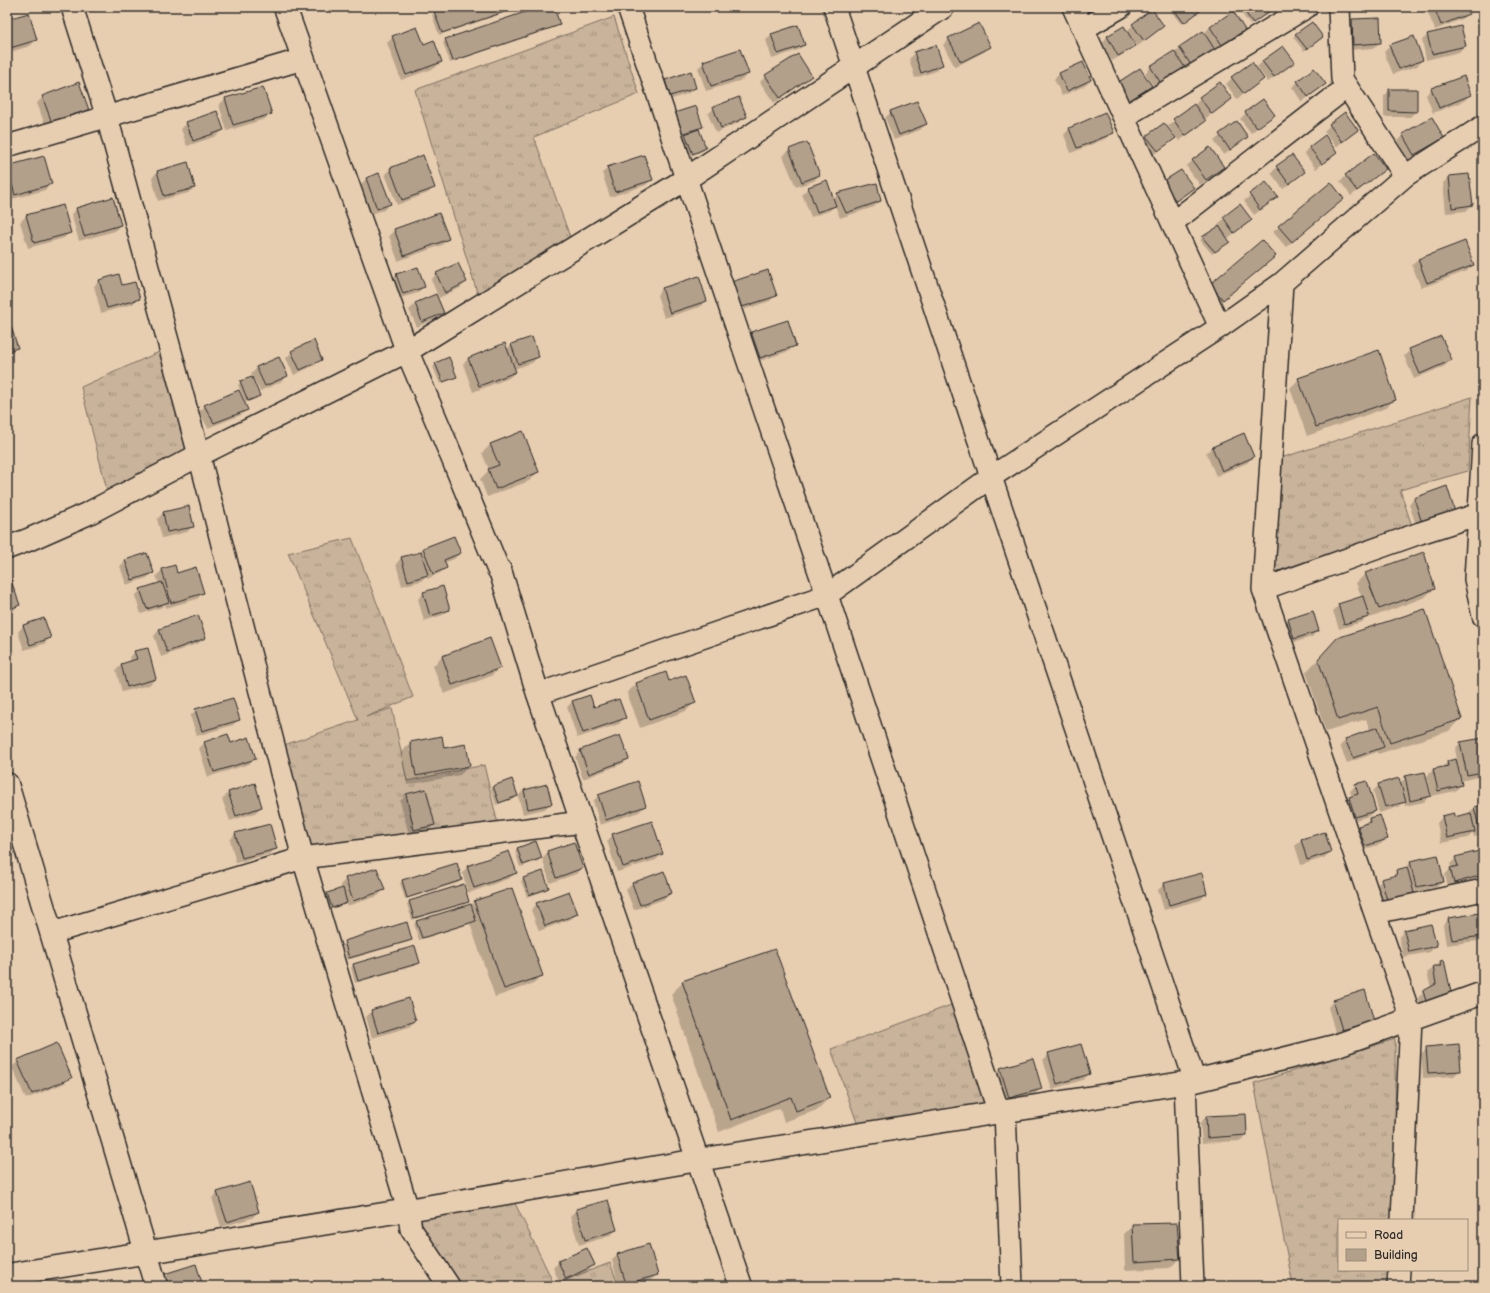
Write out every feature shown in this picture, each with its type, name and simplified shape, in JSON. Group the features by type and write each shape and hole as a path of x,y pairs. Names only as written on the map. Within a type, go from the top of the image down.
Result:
{"street":[{"path":"72,7 107,117 199,455 303,858 408,1210 411,1229 449,1286"},
{"path":"285,7 407,351 498,569 500,570 538,694 741,1286"},
{"path":"628,7 1002,1112 1012,1286"},
{"path":"834,7 991,477 1190,1082 1193,1286"},
{"path":"7,548 89,513 199,455 407,351 686,179 944,7"},
{"path":"1073,7 1220,327"},
{"path":"1084,29 1121,7"},
{"path":"1124,116 1307,7"},
{"path":"1339,7 1342,79 1405,176"},
{"path":"7,146 303,59"},
{"path":"1172,223 1347,87"},
{"path":"538,694 827,595 991,477 1220,327 1282,283 1405,176 1483,126"},
{"path":"1282,283 1263,589 1412,1018 1402,1219"},
{"path":"1483,444 1475,579 1483,616"},
{"path":"1263,589 1420,533 1479,514"},
{"path":"7,784 156,1286"},
{"path":"52,933 303,858 582,822"},
{"path":"1375,913 1483,890"},
{"path":"7,1274 408,1210 698,1160 1190,1082 1335,1046 1483,993"},
{"path":"1398,1286 1399,1271"}],"green space":[{"path":"614,17 639,94 534,137 574,248 481,305 415,90"},
{"path":"159,352 199,455 108,494 81,387"},
{"path":"1472,397 1468,471 1400,490 1412,526 1275,572 1281,458"},
{"path":"352,538 413,697 366,717 392,708 407,781 484,765 500,833 303,858 275,748 358,720 288,553"},
{"path":"962,1001 999,1113 861,1134 831,1049"},
{"path":"1395,1039 1396,1219 1338,1219 1338,1271 1396,1271 1396,1286 1293,1286 1254,1083"},
{"path":"510,1193 554,1284 610,1263 619,1286 449,1286 409,1214"}],"building":[{"path":"446,7 519,7 442,33 434,11"},
{"path":"540,7 554,7 560,25 453,61 445,39"},
{"path":"1084,7 1103,7 1091,16"},
{"path":"1172,7 1198,7 1200,11 1184,23"},
{"path":"1267,7 1270,11 1253,23 1242,8"},
{"path":"1434,7 1467,7 1469,14 1441,25"},
{"path":"1152,9 1164,26 1144,41 1132,24"},
{"path":"1233,11 1245,30 1222,45 1210,27"},
{"path":"29,13 37,40 10,48 7,39 7,19"},
{"path":"1380,18 1381,43 1353,45 1352,19"},
{"path":"1312,22 1323,37 1307,49 1295,34"},
{"path":"979,23 991,47 961,62 948,38"},
{"path":"798,25 805,45 778,54 771,34"},
{"path":"1124,26 1136,46 1118,56 1107,36"},
{"path":"1461,26 1466,46 1432,54 1427,34"},
{"path":"417,27 424,44 434,40 442,62 406,75 392,36"},
{"path":"1203,31 1215,50 1191,65 1179,47"},
{"path":"1414,36 1423,60 1399,69 1389,45"},
{"path":"936,45 943,65 921,73 914,52"},
{"path":"1283,46 1295,62 1274,77 1262,61"},
{"path":"740,49 749,74 711,86 703,61"},
{"path":"1174,51 1186,69 1162,85 1150,66"},
{"path":"798,54 812,76 780,98 765,75"},
{"path":"1083,62 1091,80 1067,91 1059,73"},
{"path":"1252,62 1264,79 1244,94 1231,77"},
{"path":"1140,68 1152,86 1129,101 1117,83"},
{"path":"1314,68 1326,84 1308,97 1297,81"},
{"path":"691,71 696,88 670,96 665,80"},
{"path":"1464,76 1471,95 1439,108 1431,88"},
{"path":"79,82 89,110 52,123 42,96"},
{"path":"1220,82 1232,99 1212,114 1199,97"},
{"path":"263,87 272,114 233,125 225,98"},
{"path":"1389,89 1417,89 1417,112 1389,111"},
{"path":"739,97 747,117 721,128 713,107"},
{"path":"1263,99 1275,115 1257,128 1245,112"},
{"path":"917,101 927,124 899,135 890,111"},
{"path":"1194,104 1206,121 1185,136 1173,119"},
{"path":"696,106 703,127 680,134 674,113"},
{"path":"217,111 224,130 193,141 186,122"},
{"path":"1105,112 1114,133 1077,148 1069,128"},
{"path":"1345,112 1358,130 1342,142 1329,124"},
{"path":"1432,117 1444,138 1414,155 1402,134"},
{"path":"1237,121 1248,137 1230,150 1219,134"},
{"path":"1164,123 1176,138 1158,151 1146,136"},
{"path":"699,129 706,148 693,154 685,134"},
{"path":"1325,135 1337,153 1322,164 1309,147"},
{"path":"807,142 820,175 802,182 789,149"},
{"path":"1210,147 1224,167 1206,180 1192,160"},
{"path":"1374,153 1386,169 1357,191 1345,175"},
{"path":"423,155 435,188 402,200 390,168"},
{"path":"644,155 653,180 615,192 607,167"},
{"path":"1292,155 1305,172 1289,184 1276,166"},
{"path":"44,156 52,184 15,195 7,166"},
{"path":"188,162 195,188 164,196 157,171"},
{"path":"1181,170 1194,188 1176,201 1162,182"},
{"path":"379,173 391,204 377,209 366,178"},
{"path":"1469,174 1473,205 1452,208 1449,176"},
{"path":"827,180 836,206 817,212 808,187"},
{"path":"1266,182 1278,197 1260,210 1249,194"},
{"path":"1331,182 1344,199 1292,242 1278,226"},
{"path":"877,183 881,201 846,213 837,193"},
{"path":"113,197 121,225 84,236 76,208"},
{"path":"1240,204 1252,220 1234,233 1223,217"},
{"path":"63,205 71,233 34,243 26,215"},
{"path":"439,213 449,239 404,256 394,229"},
{"path":"1219,226 1230,242 1215,252 1202,237"},
{"path":"1262,240 1276,256 1223,300 1210,284"},
{"path":"1465,241 1474,265 1427,283 1418,259"},
{"path":"458,263 467,282 445,293 436,273"},
{"path":"418,267 425,287 403,294 396,274"},
{"path":"768,270 777,296 739,308 731,282"},
{"path":"119,274 122,285 135,282 140,299 107,308 99,280"},
{"path":"699,276 707,301 670,313 662,288"},
{"path":"436,294 444,313 422,322 415,303"},
{"path":"7,320 9,320 18,348 7,351"},
{"path":"788,320 796,346 760,358 751,332"},
{"path":"1441,336 1452,360 1420,374 1409,349"},
{"path":"532,337 539,357 518,364 511,344"},
{"path":"314,340 322,360 300,370 291,351"},
{"path":"505,343 516,372 479,386 468,358"},
{"path":"1379,350 1396,400 1316,427 1298,378"},
{"path":"279,357 288,376 265,386 256,367"},
{"path":"449,357 457,377 443,382 435,363"},
{"path":"252,377 260,396 248,401 240,381"},
{"path":"239,390 248,410 214,423 204,405"},
{"path":"523,431 539,472 496,489 488,469 499,465 490,444"},
{"path":"1244,433 1254,457 1222,471 1212,447"},
{"path":"1447,486 1455,512 1422,523 1414,498"},
{"path":"189,506 194,527 167,532 163,512"},
{"path":"454,536 461,553 444,560 447,568 433,574 423,548"},
{"path":"421,552 428,575 408,581 401,557"},
{"path":"1424,552 1435,589 1379,609 1365,573"},
{"path":"147,553 154,573 132,580 125,560"},
{"path":"175,565 177,573 196,567 204,593 171,603 162,569"},
{"path":"10,578 20,605 7,610 7,579"},
{"path":"162,582 169,602 147,609 140,589"},
{"path":"443,586 450,610 430,616 423,592"},
{"path":"1363,596 1369,617 1344,624 1338,604"},
{"path":"1425,609 1462,719 1390,743 1378,707 1338,720 1318,659 1337,638"},
{"path":"1313,611 1319,631 1294,639 1288,619"},
{"path":"198,615 206,638 167,652 159,629"},
{"path":"44,618 51,638 30,645 23,625"},
{"path":"490,638 501,668 452,685 442,656"},
{"path":"148,648 156,679 127,687 121,664 137,659 134,651"},
{"path":"666,672 669,681 686,675 696,703 649,720 636,683"},
{"path":"590,695 594,707 619,699 626,718 583,733 572,701"},
{"path":"233,698 240,720 202,731 195,709"},
{"path":"1378,727 1384,747 1353,758 1345,739"},
{"path":"228,734 231,743 249,737 256,759 214,772 204,742"},
{"path":"620,735 629,759 589,774 580,750"},
{"path":"442,736 444,748 466,744 470,766 416,776 410,742"},
{"path":"1483,738 1483,772 1467,775 1460,742"},
{"path":"1456,759 1462,785 1438,791 1433,769 1448,766 1447,761"},
{"path":"1425,772 1431,796 1410,801 1405,776"},
{"path":"1399,778 1406,802 1385,807 1378,784"},
{"path":"512,779 518,796 499,803 493,786"},
{"path":"638,781 646,806 606,820 598,795"},
{"path":"1367,781 1376,811 1355,817 1349,797 1358,794 1355,784"},
{"path":"255,783 262,807 236,816 228,792"},
{"path":"547,784 552,804 528,809 524,790"},
{"path":"426,789 435,825 414,830 406,794"},
{"path":"1483,804 1483,831 1480,832 1474,807"},
{"path":"1454,813 1454,817 1471,813 1475,832 1447,838 1442,816"},
{"path":"1380,815 1388,839 1365,846 1358,826 1370,822 1369,818"},
{"path":"652,821 663,854 623,867 612,834"},
{"path":"270,824 277,849 242,858 235,833"},
{"path":"1325,832 1331,852 1307,860 1301,839"},
{"path":"536,841 542,858 523,865 517,848"},
{"path":"574,842 583,868 556,878 547,851"},
{"path":"509,851 517,873 474,888 467,866"},
{"path":"1479,851 1483,875 1454,883 1450,868 1458,866 1455,857"},
{"path":"1438,855 1444,882 1416,887 1410,861"},
{"path":"457,863 462,880 407,898 402,880"},
{"path":"1407,867 1414,893 1387,900 1381,879 1397,875 1396,870"},
{"path":"377,868 385,890 353,901 345,878"},
{"path":"543,871 549,888 529,895 523,878"},
{"path":"664,871 672,893 640,905 632,883"},
{"path":"1202,873 1207,894 1169,905 1164,883"},
{"path":"464,884 469,902 414,918 409,901"},
{"path":"343,888 347,903 332,908 327,893"},
{"path":"512,888 543,976 504,989 474,901"},
{"path":"569,891 578,914 545,926 536,903"},
{"path":"471,904 476,921 422,938 416,921"},
{"path":"1480,913 1483,936 1452,940 1448,918"},
{"path":"407,922 412,940 349,958 344,941"},
{"path":"1431,924 1437,946 1409,952 1404,930"},
{"path":"415,946 420,963 358,981 353,964"},
{"path":"775,949 830,1098 796,1111 791,1097 731,1120 682,981"},
{"path":"1444,960 1451,992 1426,1001 1423,991 1436,984 1433,966 1441,966 1440,961"},
{"path":"1365,990 1374,1021 1342,1030 1333,1000"},
{"path":"409,998 416,1021 378,1033 371,1010"},
{"path":"57,1043 72,1078 32,1094 17,1060"},
{"path":"1081,1044 1090,1074 1057,1084 1048,1053"},
{"path":"1459,1044 1461,1071 1428,1073 1426,1047"},
{"path":"1033,1058 1042,1089 1009,1098 1000,1068"},
{"path":"1246,1114 1247,1135 1207,1138 1206,1116"},
{"path":"250,1182 259,1212 227,1222 217,1192"},
{"path":"608,1200 617,1230 585,1240 576,1209"},
{"path":"1177,1223 1180,1259 1134,1262 1132,1224"},
{"path":"649,1244 658,1275 626,1284 617,1254"},
{"path":"587,1248 595,1265 566,1279 558,1261"},
{"path":"196,1264 203,1286 167,1286 164,1274"}]}
